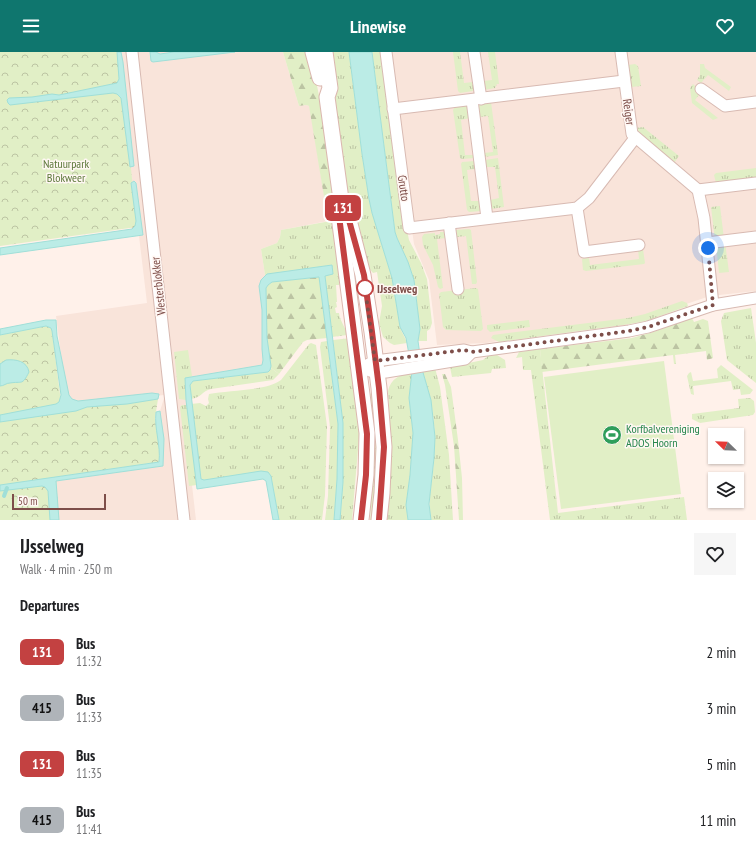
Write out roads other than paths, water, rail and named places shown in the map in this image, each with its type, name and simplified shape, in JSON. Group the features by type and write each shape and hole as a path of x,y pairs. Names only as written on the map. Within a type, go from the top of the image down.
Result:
{"street":[{"name":"Westerblokker","path":"132,52 184,520"},
{"path":"314,52 323,90 327,97 342,207 339,216 359,369 367,445 361,520"},
{"path":"325,52 330,88 327,97"},
{"name":"Grutto","path":"386,52 409,228 577,208"},
{"path":"474,52 476,99 487,218"},
{"name":"Reiger","path":"621,52 632,134 698,190"},
{"path":"393,109 624,81"},
{"path":"701,89 725,106 756,102"},
{"path":"635,138 590,198 577,208 584,252 639,245"},
{"path":"713,305 704,218 698,190 756,183"},
{"path":"342,207 347,213 364,275 376,367 384,447 379,520"},
{"path":"449,223 458,289"},
{"path":"707,243 756,237"},
{"path":"359,369 430,359 465,359 472,352 629,331 648,327 713,305 756,298"}],"water":[{"path":"117,52 121,52 123,62 134,166 130,167 121,98 117,94 113,93 10,105 8,103 7,100 9,98 52,94 59,95 117,83 119,79"},
{"path":"150,52 160,54 174,52 235,52 153,62 151,61"},
{"path":"349,52 372,52 395,232 414,280 420,329 418,341 422,369 431,400 435,437 429,504 431,520 408,520 406,505 413,433 409,398 412,371 406,338 400,327 392,278 369,199"},
{"path":"134,181 136,183 143,235 0,255 0,248 132,229 135,226 136,221 131,183"},
{"path":"332,265 333,274 325,276 343,423 343,482 340,520 334,520 337,479 338,424 319,277 272,282 266,288 267,338 271,366 268,372 193,381 190,385 201,479 204,480 261,471 268,472 271,476 279,520 273,520 266,481 263,479 197,489 186,400 185,378 262,365 262,310 259,286 261,280 267,274"},
{"path":"46,320 56,320 57,336 69,395 72,399 78,401 152,393 159,394 158,399 127,404 87,407 76,411 0,422 0,415 56,404 59,402 61,395 51,328 46,326 0,335 0,329"},
{"path":"6,360 17,360 26,365 29,372 23,381 0,386 0,364"},
{"path":"160,411 164,439 163,466 56,481 59,520 50,520 48,491 45,487 42,486 0,491 0,485 159,462 156,412"}],"waterway":[{"path":"4,496 7,488"}],"place":[{"name":"IJsselweg","path":"365,288"},
{"name":"Korfbalvereniging ADOS Hoorn","path":"612,435"}],"park label":[{"name":"Natuurpark Blokweer","path":"66,170"}]}
